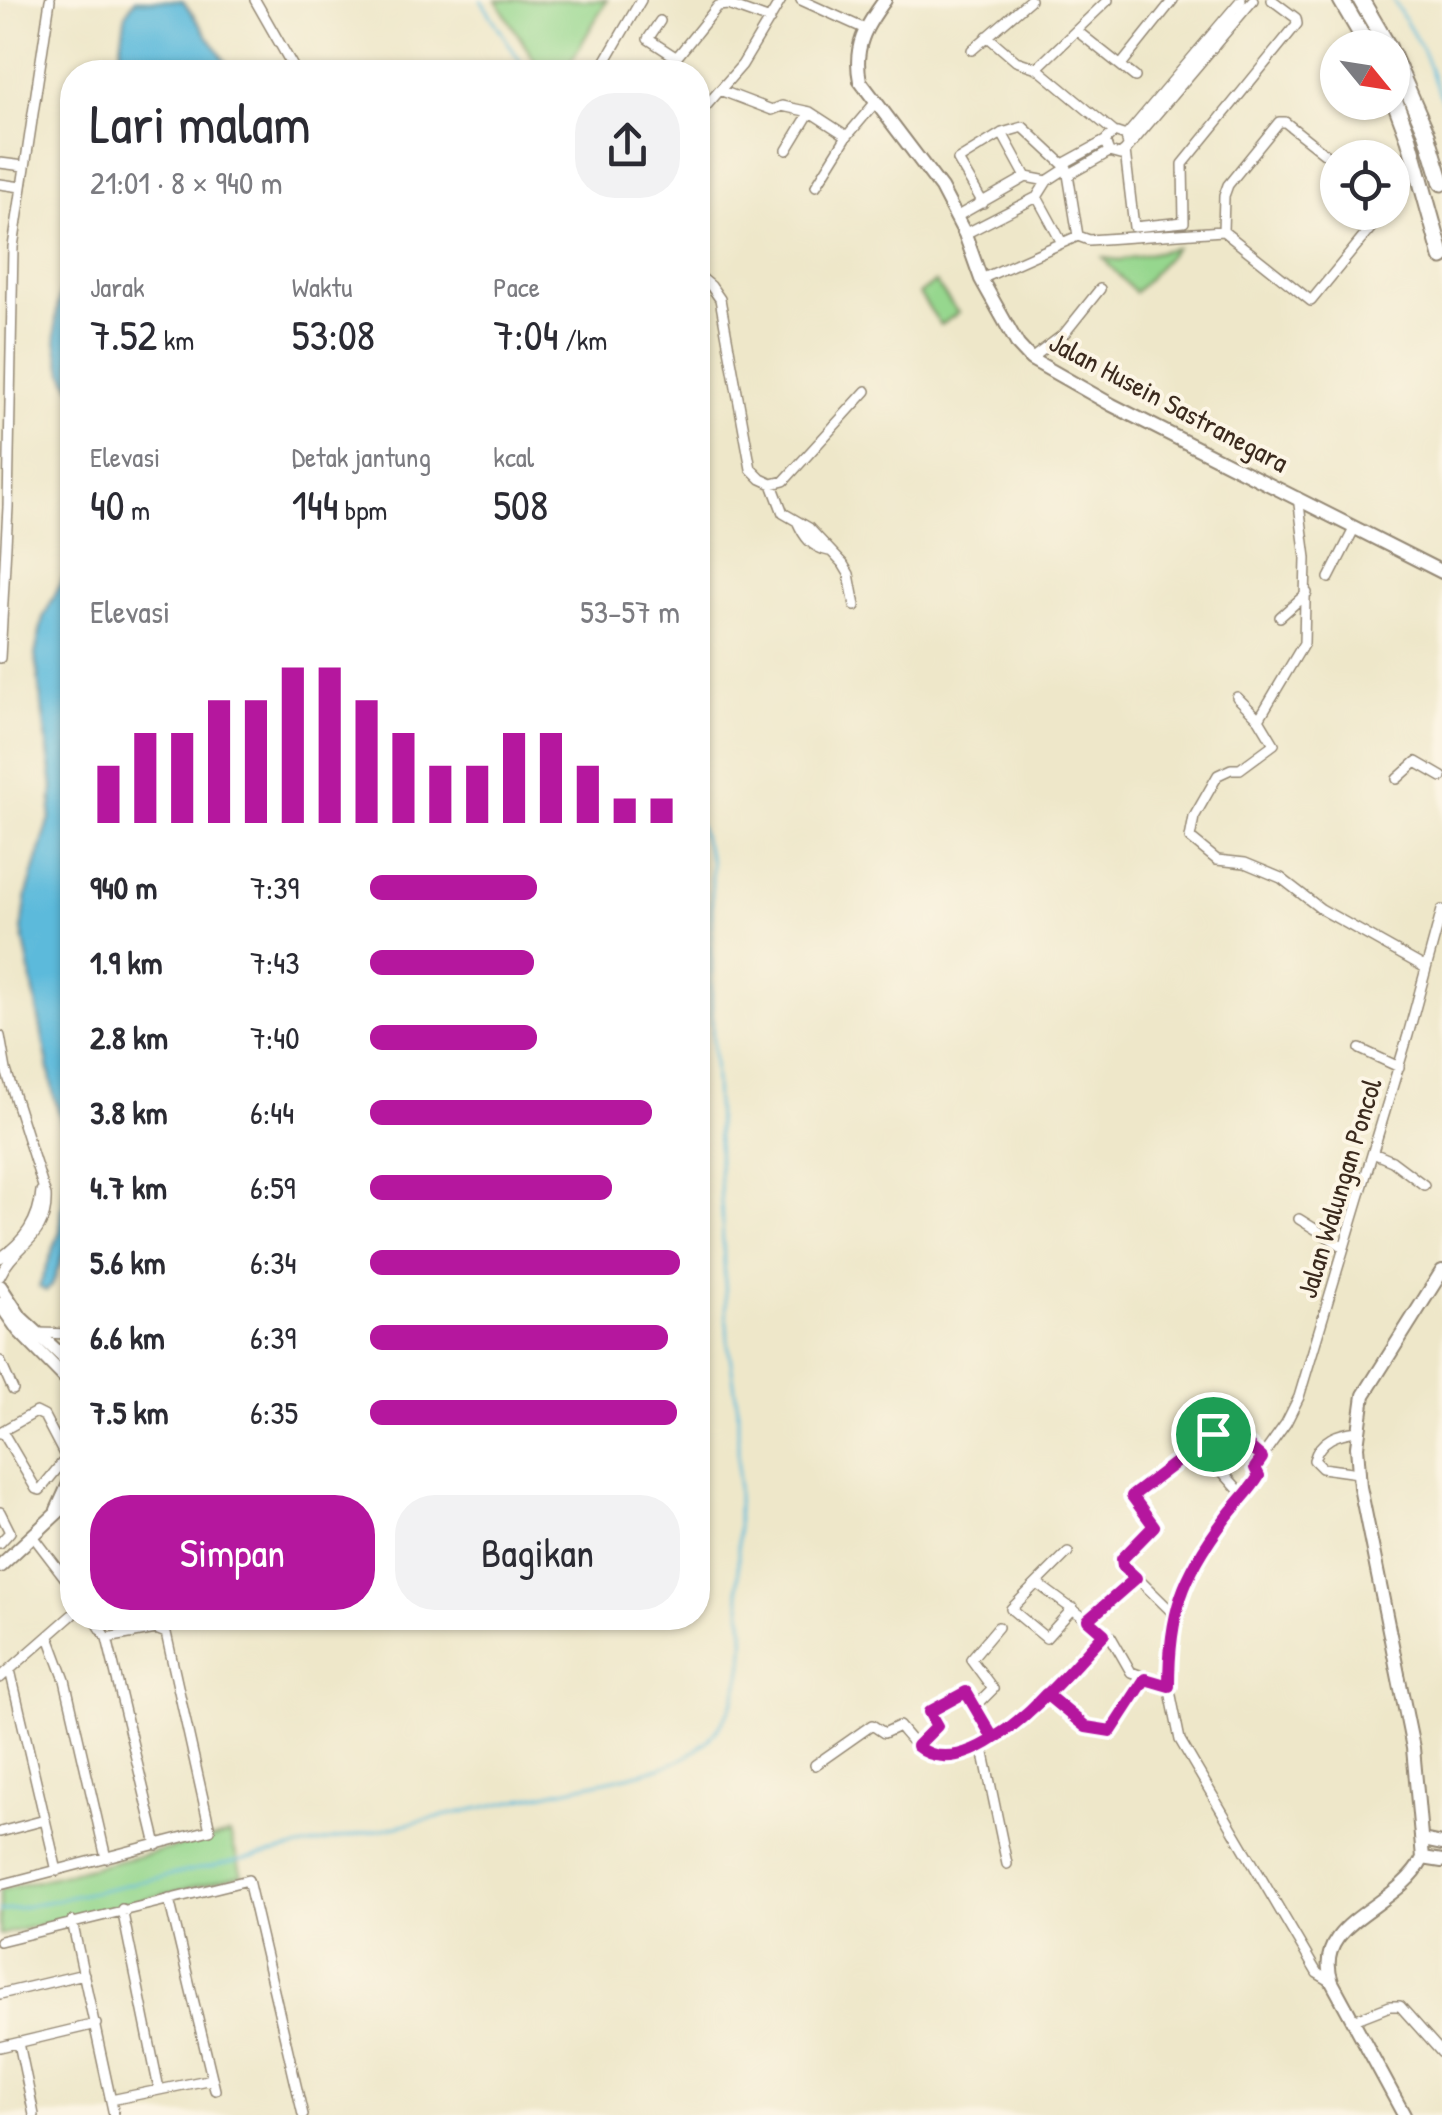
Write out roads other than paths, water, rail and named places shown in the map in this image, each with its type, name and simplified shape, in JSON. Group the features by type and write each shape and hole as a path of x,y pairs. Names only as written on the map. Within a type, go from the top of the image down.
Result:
{"highway":[{"path":"1341,0 1358,30"},
{"path":"1361,0 1379,30"},
{"path":"1410,95 1442,183"},
{"path":"1402,120 1442,257"}],"main road":[{"name":"Jalan Husein Sastranegara","path":"885,0 865,29 857,66 860,81 927,167 965,234 981,278 1018,345 1030,359 1442,572"},
{"path":"1404,2115 1332,1982 1327,1960 1331,1944 1343,1931 1401,1888 1423,1858 1413,1748 1358,1473 1358,1431 1364,1395 1442,1270"},
{"path":"0,1286 32,1336 60,1356"},
{"path":"0,1304 60,1370"},
{"path":"56,1512 60,1503"},
{"path":"0,1566 60,1509"},
{"path":"1423,1840 1442,1844"},
{"path":"1423,1858 1442,1862"}],"street":[{"path":"0,655 8,508 13,247 50,0"},
{"path":"255,0 289,60"},
{"path":"605,60 641,0"},
{"path":"706,0 770,20"},
{"path":"710,103 742,65 781,0"},
{"path":"801,0 865,29"},
{"path":"972,50 1030,0"},
{"path":"1037,68 1108,0"},
{"path":"1120,65 1173,0"},
{"path":"1127,144 1241,0"},
{"path":"1105,141 1114,155 1127,144 1253,0"},
{"path":"987,36 1016,61 1037,68 1127,144 1134,227 1184,222 1183,164 1297,20 1272,0"},
{"path":"660,21 648,38 678,58 718,6"},
{"path":"1077,31 1135,77"},
{"path":"722,91 772,110 782,106 810,112 847,136"},
{"path":"816,186 847,136 875,104"},
{"path":"788,150 810,112"},
{"path":"1223,231 1228,185 1279,122 1285,122 1320,150"},
{"path":"983,203 958,160 1002,133 1022,128 1067,169 1078,236"},
{"path":"965,234 1037,197 1047,181 1114,132"},
{"path":"1002,133 1026,177"},
{"path":"1067,169 1109,152"},
{"path":"0,163 24,166"},
{"path":"956,217 1026,177 1047,181"},
{"path":"0,184 22,187"},
{"path":"1037,197 1061,240"},
{"path":"981,278 1061,240 1078,236 1088,240 1223,231 1312,301 1369,230"},
{"path":"710,284 720,300 751,468 761,480 772,484 784,481 866,392"},
{"path":"1030,359 1064,334 1100,289"},
{"path":"772,484 783,513 797,521 803,536 817,548 829,551 848,574 855,606"},
{"path":"1259,719 1303,646 1306,558 1298,498"},
{"path":"1329,578 1356,526"},
{"path":"1280,617 1306,594"},
{"path":"1237,697 1273,738 1273,746 1240,769 1218,776 1189,830 1192,840 1216,860 1245,863 1281,878 1321,910 1426,968"},
{"path":"1397,778 1416,762 1442,777"},
{"name":"Jalan Walungan Poncol","path":"1170,1610 1196,1561 1244,1496 1257,1472 1260,1456 1286,1423 1299,1397 1442,910"},
{"path":"0,1036 6,1070 47,1210 32,1241 0,1276"},
{"path":"1360,1048 1399,1067"},
{"path":"1377,1154 1424,1185"},
{"path":"0,1258 28,1233 36,1219 42,1183"},
{"path":"1299,1219 1344,1247"},
{"path":"32,1336 60,1335"},
{"path":"0,1360 13,1390"},
{"path":"60,1448 36,1412 1,1432 38,1491 60,1465"},
{"path":"1260,1456 1228,1428 1186,1451 1132,1496 1154,1526 1122,1559 1123,1566 1170,1610 1165,1684 1186,1752 1317,1973 1332,1982"},
{"path":"1358,1431 1340,1433 1326,1441 1314,1460 1322,1468 1358,1473"},
{"path":"1206,1440 1203,1450 1244,1496"},
{"path":"0,1512 10,1532 0,1543"},
{"path":"33,1536 60,1571"},
{"path":"1068,1552 1012,1610 1044,1638 1073,1608"},
{"path":"1088,1620 1136,1578"},
{"path":"1038,1584 1111,1637 1131,1672 1165,1684"},
{"path":"0,1678 60,1626"},
{"path":"976,1707 993,1689 971,1659 998,1627"},
{"path":"102,1630 107,1638 156,1846"},
{"path":"107,1638 151,1630"},
{"path":"0,1885 207,1832 211,1826 166,1633 158,1630"},
{"path":"814,1766 872,1725 884,1733 899,1726 928,1754 943,1756 982,1744 1019,1722 1104,1634"},
{"path":"49,1636 65,1680 106,1858"},
{"path":"10,1670 57,1870"},
{"path":"1046,1694 1086,1727 1110,1732 1145,1679"},
{"path":"917,1746 936,1728 930,1712 966,1692 993,1738"},
{"path":"982,1744 1007,1864"},
{"path":"0,1832 45,1820"},
{"path":"0,1941 248,1880 303,2115"},
{"path":"110,2100 159,2089 213,2084 169,1899"},
{"path":"122,1909 159,2089"},
{"path":"72,1921 114,2115"},
{"path":"0,1994 84,1974"},
{"path":"1354,2020 1396,2004 1442,2053"},
{"path":"0,2047 96,2024"},
{"path":"18,2043 34,2115"}],"water":[{"path":"135,0 183,1 225,60 119,60 126,13"},
{"path":"60,296 60,360 56,337"},
{"path":"60,585 60,1117 22,930 27,894 50,818 53,787 35,655 43,618"},
{"path":"60,1231 60,1264 52,1286 46,1291 39,1287"}],"waterway":[{"path":"481,0 519,60"},
{"path":"1393,0 1423,51 1442,100"},
{"path":"0,1912 628,1776 680,1760 718,1729 738,1687 744,1639 738,1590 738,1409 728,1342 711,1002 710,857"}]}
